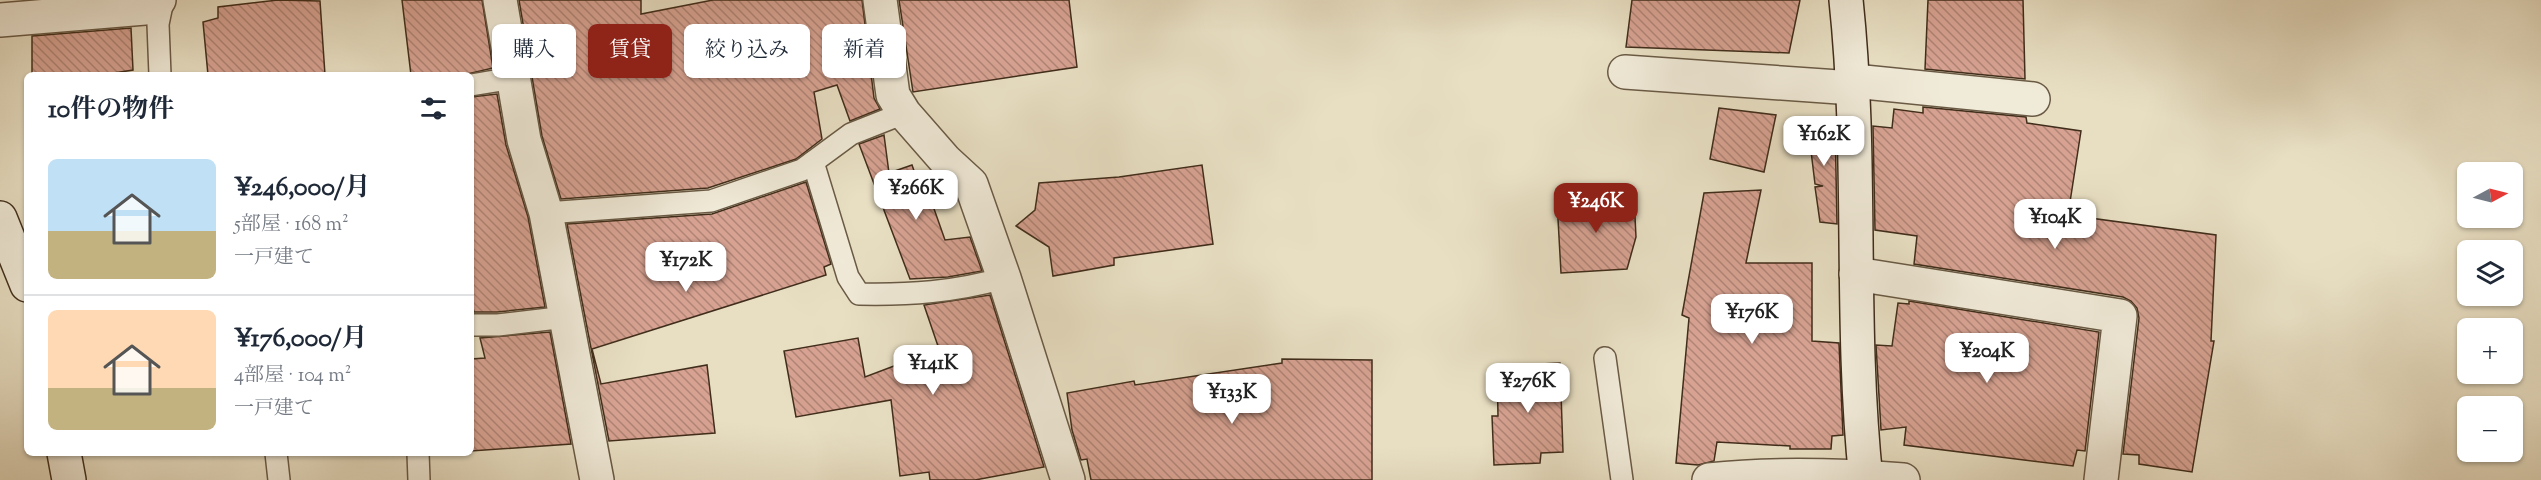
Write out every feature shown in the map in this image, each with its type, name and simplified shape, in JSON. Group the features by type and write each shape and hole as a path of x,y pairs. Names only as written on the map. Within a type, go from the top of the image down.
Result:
{"street":[{"path":"0,20 145,8 161,0"},
{"path":"500,0 504,24"},
{"path":"880,0 893,95 904,113 946,161 971,184 1004,278 1068,480"},
{"path":"1846,0 1853,84 1856,274 1865,478"},
{"path":"1625,72 1853,84 2033,99"},
{"path":"513,78 524,140 546,213 597,480"},
{"path":"0,218 24,278"},
{"path":"1856,274 2120,316 2101,480"},
{"path":"65,456 69,480"},
{"path":"1708,480 1865,478 1903,480"}],"lane":[{"path":"160,72 158,24 161,0"},
{"path":"474,84 513,78"},
{"path":"546,213 711,201 802,170 851,134 904,113"},
{"path":"813,162 848,277 859,294 914,295 970,287 1004,278"},
{"path":"474,325 498,325 566,317"},
{"path":"1605,358 1622,480"},
{"path":"276,456 279,480"},
{"path":"418,456 419,480"}],"building":[{"path":"278,0 320,1 325,72 208,72 203,22 218,18 218,7"},
{"path":"402,0 482,0 492,68 474,72 411,72"},
{"path":"519,0 641,0 641,14 713,0 862,0 865,24 822,24 822,78 872,78 874,98 880,109 850,121 837,85 814,92 822,139 796,159 708,188 561,199 542,136 532,78 576,78 576,24 523,24"},
{"path":"899,0 1069,0 1077,67 913,92 906,46 906,24 903,24"},
{"path":"1632,0 1800,0 1789,53 1626,47"},
{"path":"1928,0 2023,0 2025,79 1925,69"},
{"path":"131,28 133,70 32,72 32,36"},
{"path":"497,94 506,145 528,217 545,307 474,312 474,97"},
{"path":"1923,107 2026,117 2027,123 2081,131 2068,215 2216,235 2211,341 2214,341 2192,472 2139,464 2139,455 2123,454 2139,318 2137,308 2131,301 2123,297 1914,264 1917,236 1875,230 1873,126 1892,128 1894,109 1923,113"},
{"path":"1719,108 1776,115 1764,172 1710,159"},
{"path":"1807,118 1835,122 1837,224 1820,222 1815,187 1823,186 1815,184"},
{"path":"884,135 889,173 912,165 920,188 926,186 945,240 970,237 982,271 948,277 910,279 859,144"},
{"path":"1202,165 1213,244 1114,258 1114,265 1053,276 1049,247 1016,226 1035,210 1039,183 1119,177"},
{"path":"806,182 831,264 824,267 826,275 592,349 601,384 707,365 715,433 609,441 567,224 712,214"},
{"path":"1761,190 1746,263 1812,263 1812,341 1839,343 1843,435 1832,436 1831,449 1790,449 1790,446 1717,442 1714,461 1698,465 1676,463 1689,318 1682,315 1704,193"},
{"path":"1634,197 1636,237 1627,269 1561,273 1557,201"},
{"path":"990,295 1044,467 975,480 930,480 929,472 900,476 891,400 796,417 784,351 858,338 865,377 939,349 924,305"},
{"path":"1909,301 2099,332 2085,451 2077,450 2073,466 1904,445 1906,427 1881,430 1876,345 1892,346 1898,303 1909,304"},
{"path":"550,332 571,444 474,451 474,359 485,358 480,338"},
{"path":"1282,359 1372,360 1372,480 1091,480 1087,459 1081,460 1072,430 1067,393 1134,381 1135,385 1282,363"},
{"path":"1560,363 1563,452 1541,453 1540,463 1494,465 1492,416 1498,416 1497,366"}]}
